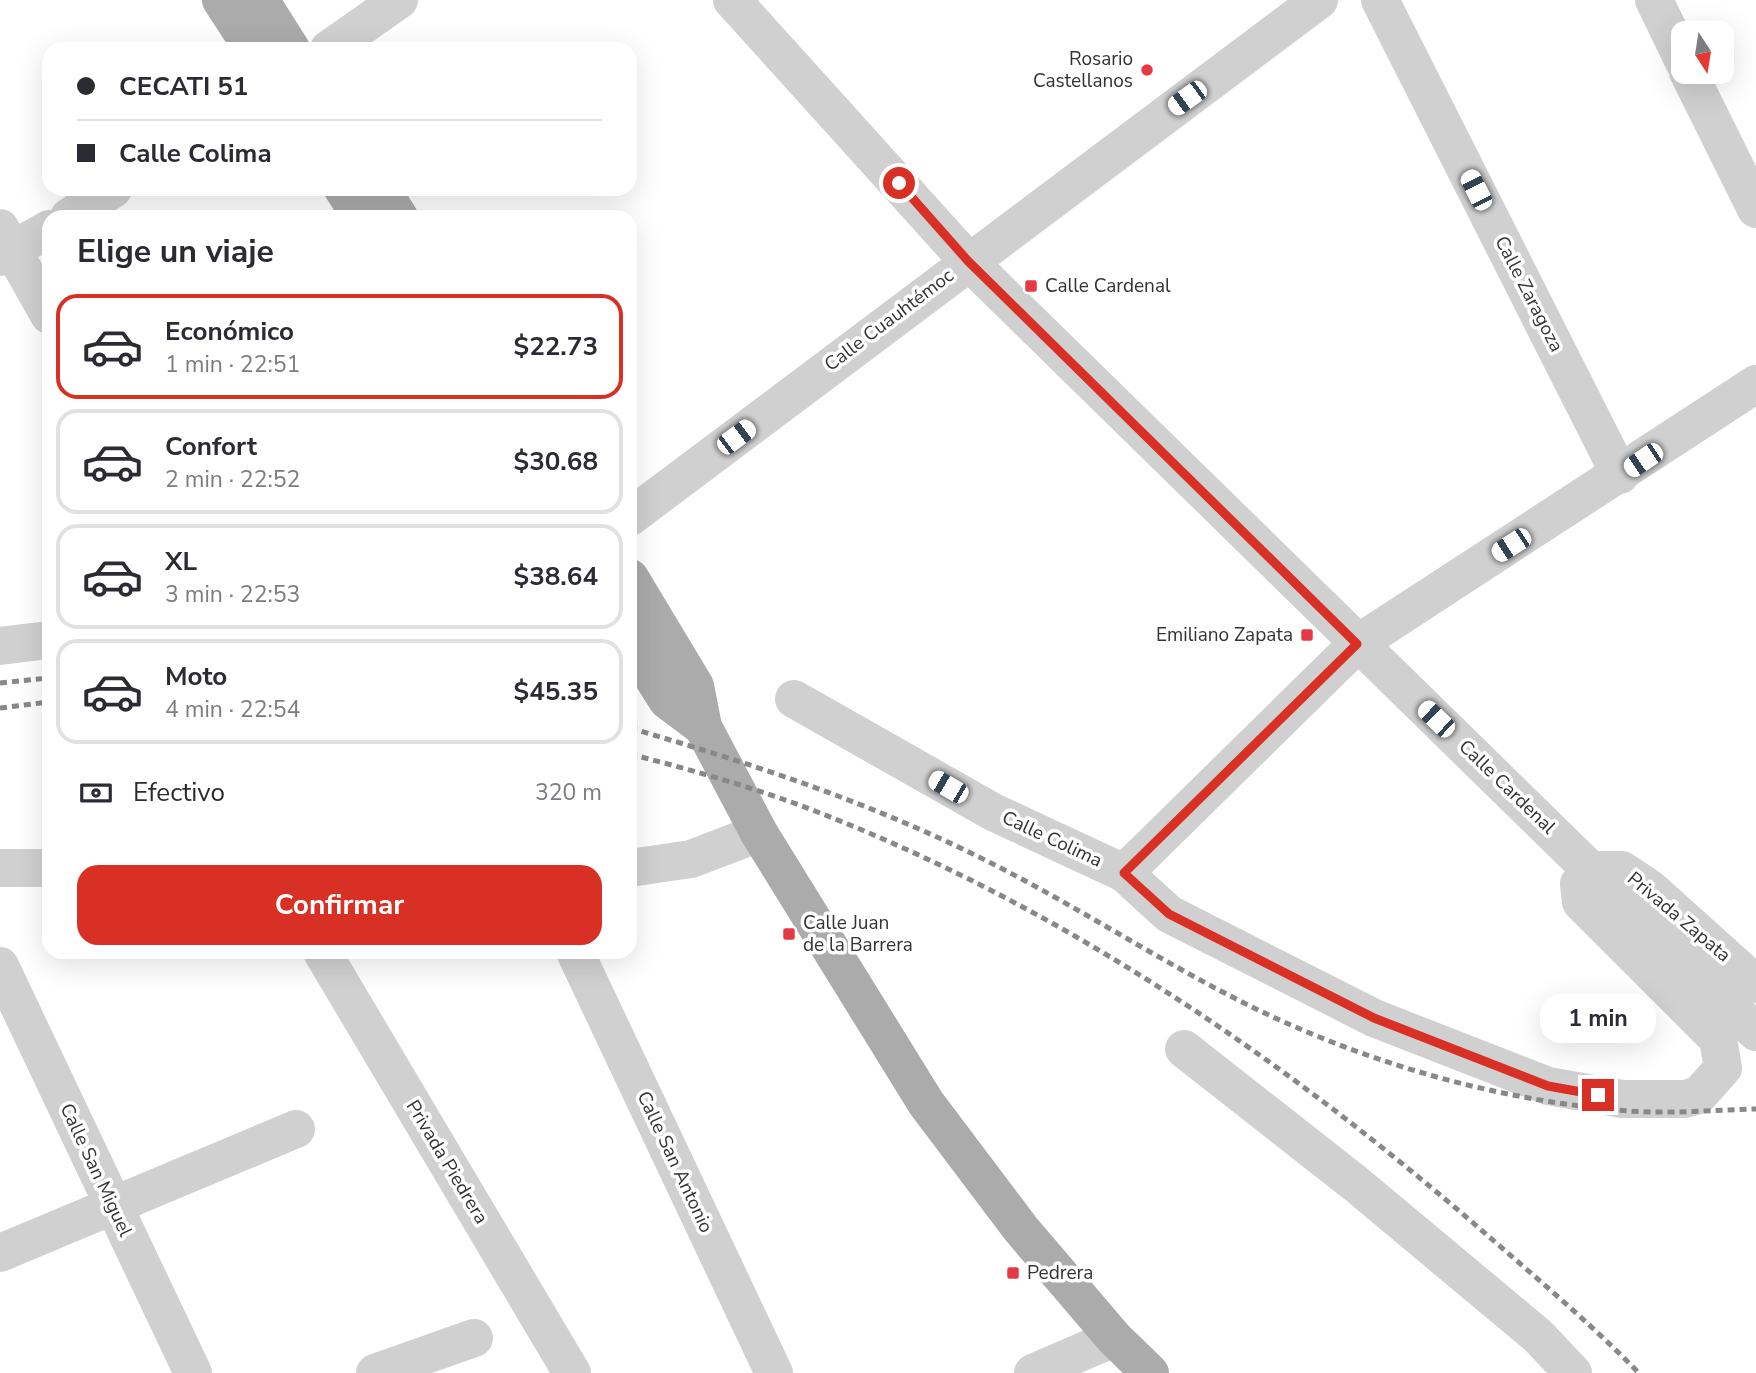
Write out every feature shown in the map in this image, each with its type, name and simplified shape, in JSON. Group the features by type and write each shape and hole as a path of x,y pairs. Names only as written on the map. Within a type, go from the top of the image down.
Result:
{"main road":[{"path":"221,0 248,42"},
{"path":"260,0 287,42"},
{"path":"637,590 695,686 703,727 759,833 926,1103 1021,1229 1114,1338 1150,1373"},
{"path":"637,652 667,700 703,727"}],"street":[{"path":"339,42 399,0"},
{"name":"Calle Cardenal","path":"732,0 968,261 1357,644 1594,870 1756,1032"},
{"name":"Calle Cuauhtémoc","path":"637,512 1319,0"},
{"name":"Calle Zaragoza","path":"1380,0 1620,475"},
{"path":"1654,0 1671,35"},
{"path":"1694,84 1756,209"},
{"path":"80,210 102,196"},
{"path":"42,231 4,245 42,303"},
{"path":"1124,873 1357,644 1756,384"},
{"path":"0,646 42,641"},
{"name":"Calle Colima","path":"793,699 993,812 1124,873 1169,914 1254,960 1374,1018 1548,1086 1622,1099 1685,1100 1699,1095 1723,1068 1718,1039 1581,902 1579,884 1594,870"},
{"path":"637,866 691,859 759,833"},
{"path":"0,868 42,868"},
{"name":"Privada Zapata","path":"1594,870 1622,870 1650,888 1756,984"},
{"name":"Privada Piedrera","path":"326,959 572,1373"},
{"name":"Calle San Antonio","path":"578,959 774,1373"},
{"name":"Calle San Miguel","path":"0,966 11,1018 114,1207 193,1373"},
{"path":"1184,1049 1356,1184 1538,1336 1573,1373"},
{"path":"0,1253 296,1129"},
{"path":"374,1373 474,1338"},
{"path":"1032,1373 1114,1338"}],"railway":[{"path":"0,683 42,679"},
{"path":"0,708 42,703"},
{"path":"637,730 812,786 944,840 1054,896 1185,972 1252,1007 1342,1046 1388,1062 1483,1089 1580,1106 1661,1112 1756,1109"},
{"path":"637,756 771,795 885,840 977,883 1067,931 1154,984 1321,1100 1401,1163 1560,1299 1639,1373"}],"place":[{"name":"Rosario Castellanos","path":"1147,70"},
{"name":"Calle Cardenal","path":"1031,286"},
{"name":"Emiliano Zapata","path":"1307,635"},
{"name":"Calle Juan de la Barrera","path":"789,934"},
{"name":"Pedrera","path":"1013,1273"}],"route":[{"path":"899,183 968,261 1357,644 1124,873 1169,914 1254,960 1374,1018 1548,1086 1598,1095"}]}
